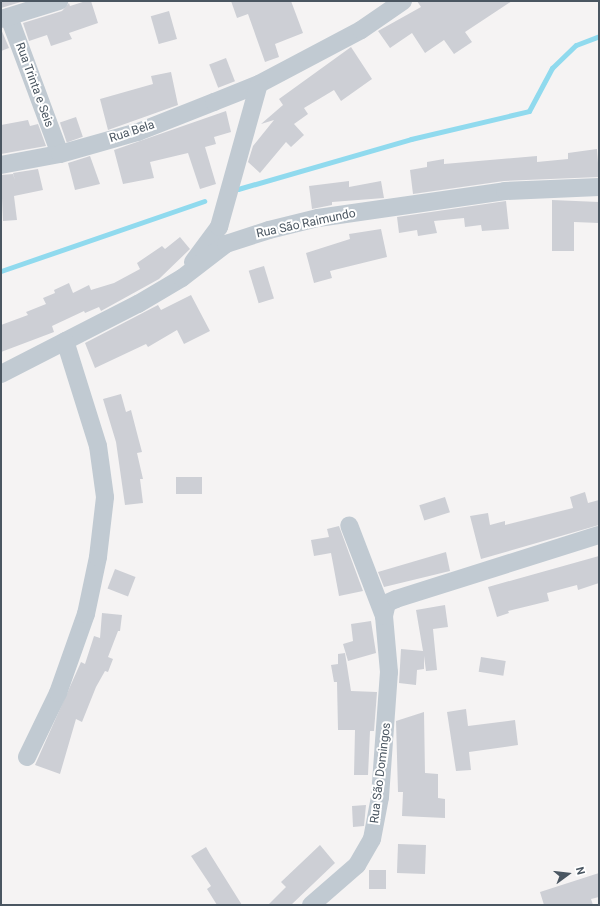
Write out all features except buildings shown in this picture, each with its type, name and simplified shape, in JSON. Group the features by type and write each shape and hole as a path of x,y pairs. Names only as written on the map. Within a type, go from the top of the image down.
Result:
{"street":[{"path":"5,18 59,1"},
{"name":"Rua Bela","path":"1,165 60,154 138,132 259,84 361,30 404,1"},
{"name":"Rua Trinta e Seis","path":"5,18 60,154"},
{"path":"182,278 219,227 259,84"},
{"name":"Rua São Raimundo","path":"1,374 182,278 226,244 269,230 311,220 505,191 599,187"},
{"path":"27,757 58,693 86,614 98,557 105,497 98,446 64,341"},
{"name":"Rua São Domingos","path":"311,905 357,864 372,838 380,797 388,713 389,672 384,616 349,524"},
{"path":"384,616 387,603 396,598 599,535"}],"waterway":[{"path":"238,189 411,139 529,111 552,68 576,45 599,36"},
{"path":"1,271 204,201"}]}
